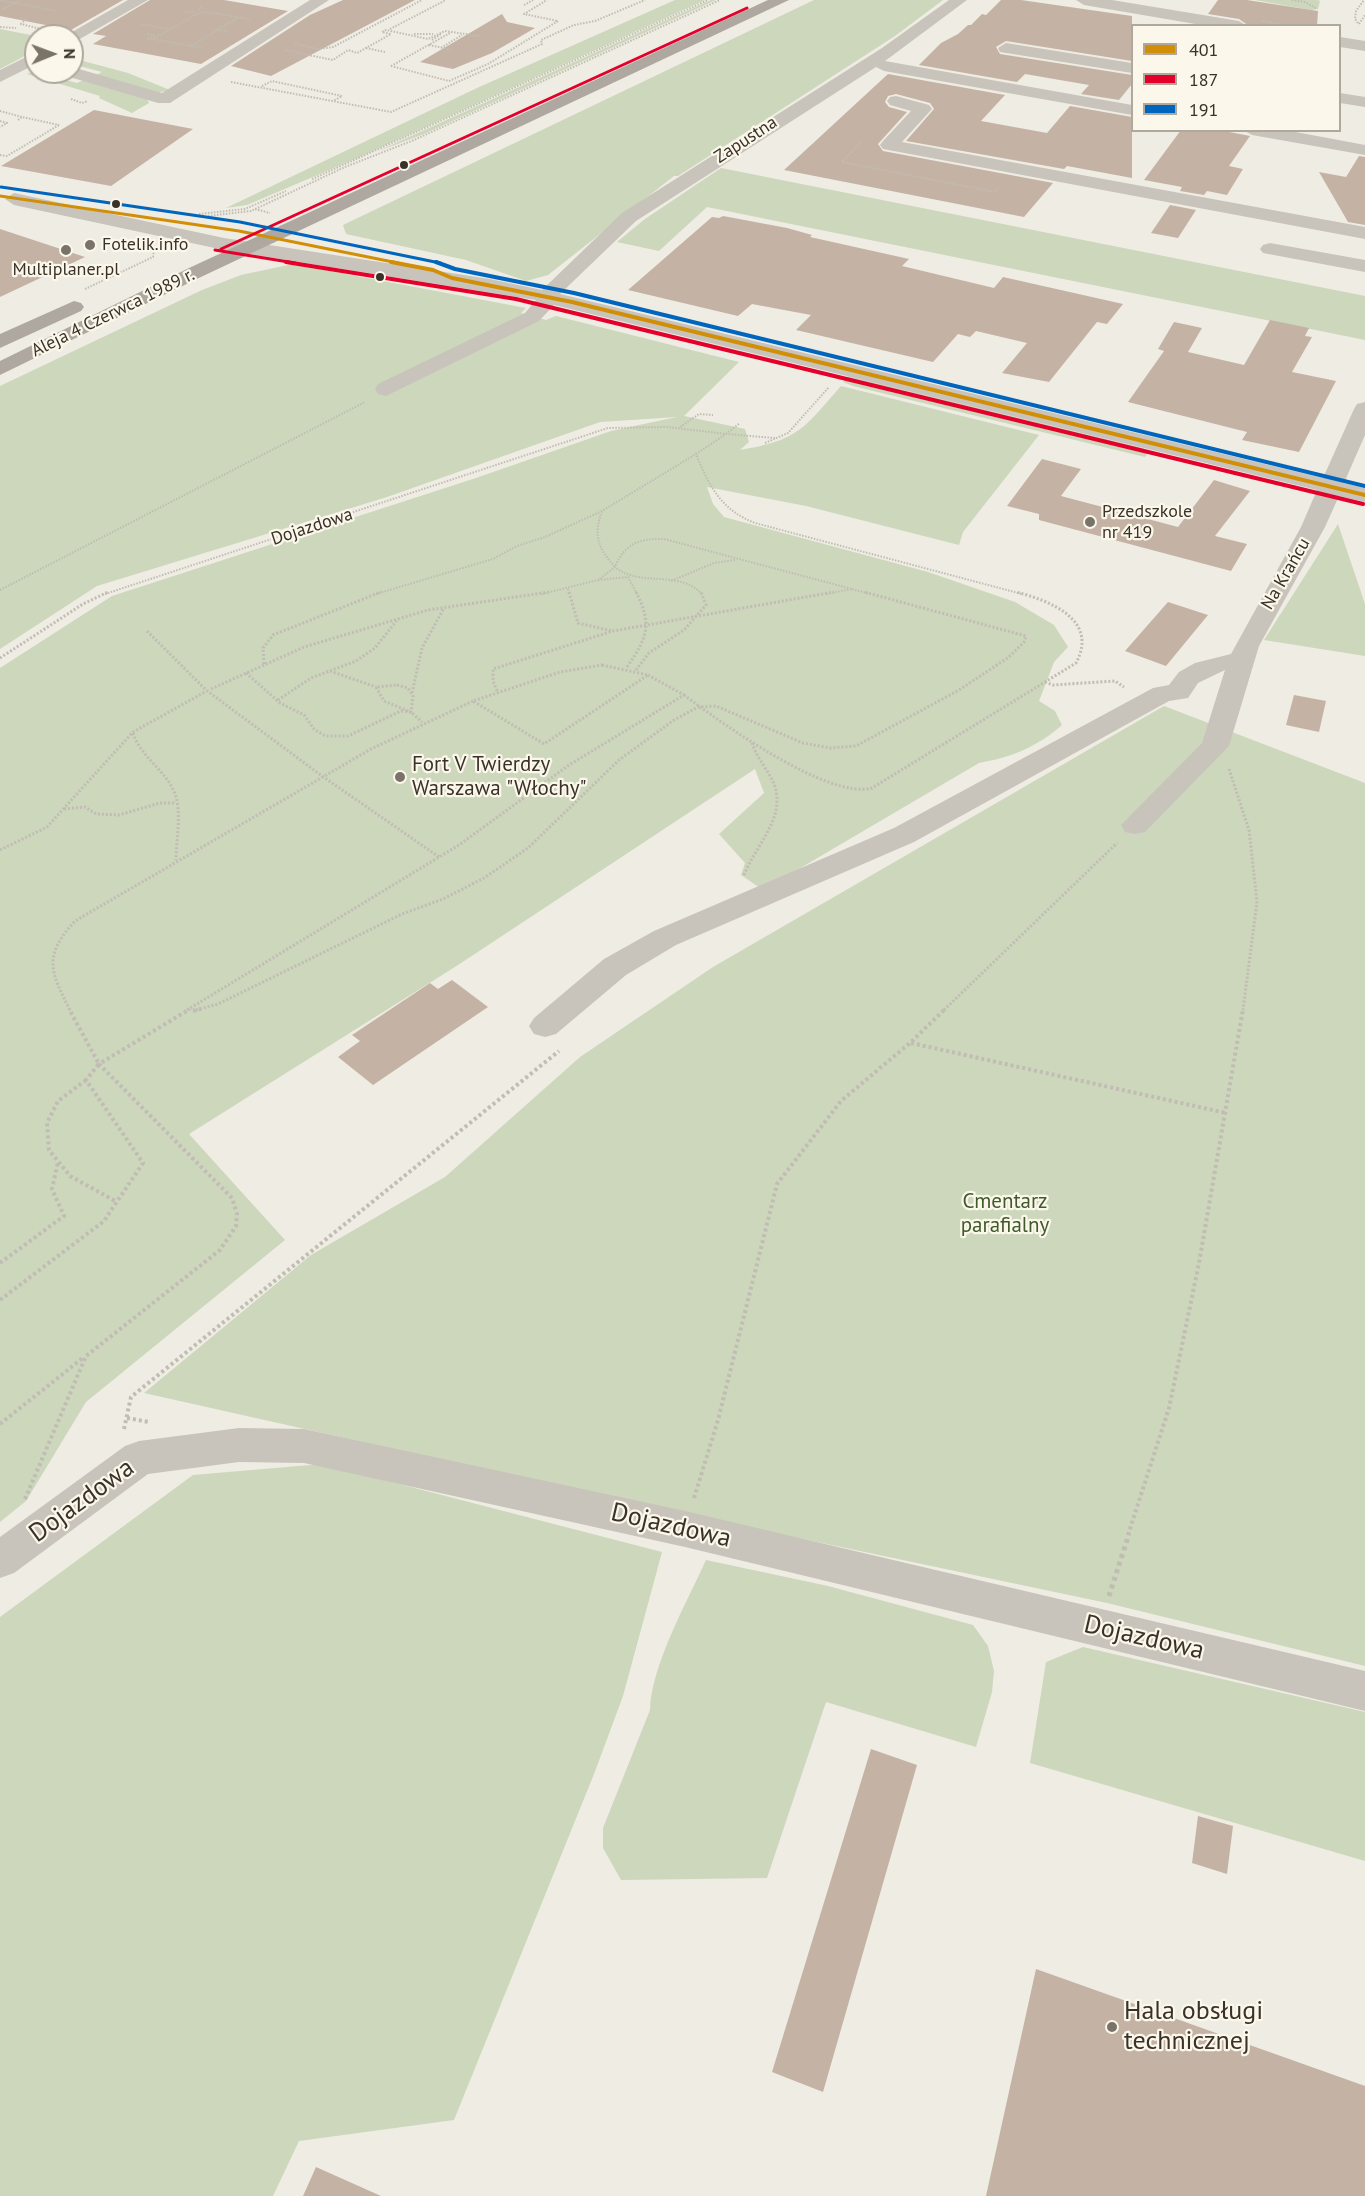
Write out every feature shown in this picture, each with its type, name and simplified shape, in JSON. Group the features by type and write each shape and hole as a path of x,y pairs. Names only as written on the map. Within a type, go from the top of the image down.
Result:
{"main road":[{"name":"Aleja 4 Czerwca 1989 r.","path":"0,369 244,239 744,0"},
{"name":"Aleja 4 Czerwca 1989 r.","path":"244,239 272,237 782,0"},
{"name":"Aleja 4 Czerwca 1989 r.","path":"186,255 217,241"},
{"name":"Aleja 4 Czerwca 1989 r.","path":"0,342 95,298"}],"street":[{"path":"84,26 140,0"},
{"path":"84,76 164,99 321,0"},
{"name":"Zapustna","path":"386,389 532,317 543,307 546,296 629,218 735,147 888,52 959,0"},
{"path":"1084,0 1193,11 1233,24"},
{"path":"944,61 947,65 986,65 1024,33"},
{"path":"1341,42 1365,46"},
{"path":"1006,48 1131,68"},
{"path":"0,77 24,65"},
{"path":"884,66 1131,110"},
{"path":"1341,98 1365,102"},
{"path":"896,101 923,109 889,145 1365,233"},
{"path":"1263,132 1365,150"},
{"path":"7,198 153,230 217,241 244,239"},
{"path":"7,198 244,239 388,271 452,278 546,296 1365,495"},
{"path":"272,237 433,270 452,278"},
{"path":"1270,249 1365,266"},
{"name":"Na Krańcu","path":"1215,746 1246,646 1313,527 1365,410"},
{"path":"1179,692 1181,684 1200,670 1212,665 1240,660"},
{"path":"555,1036 615,967 665,938 903,835 1162,694 1179,692 1203,707 1223,707 1228,704"},
{"path":"1135,825 1215,746"},
{"name":"Dojazdowa","path":"0,1560 140,1458 239,1445 304,1446 685,1529 1365,1691"}],"path":[{"path":"0,0 56,11"},
{"path":"3,9 20,0"},
{"path":"285,41 318,49 333,47 422,0"},
{"path":"274,48 333,60 348,51 357,52 365,48 391,34 382,32 446,0"},
{"path":"524,4 533,0"},
{"path":"450,33 390,67 449,81 507,52 558,21 524,14 547,0"},
{"path":"530,38 541,40 587,20 595,21 645,0"},
{"path":"193,215 243,209 258,204 708,0"},
{"path":"198,218 255,209 345,167 414,140 720,0"},
{"path":"1292,0 1305,2 1317,9"},
{"path":"1359,24 1355,20 1364,2"},
{"path":"184,12 192,14 202,7"},
{"path":"198,10 239,17"},
{"path":"221,14 226,11"},
{"path":"153,39 200,12 214,13"},
{"path":"21,18 25,20 21,24 24,26"},
{"path":"139,24 169,30"},
{"path":"0,27 16,28"},
{"path":"191,46 218,30"},
{"path":"388,30 436,41"},
{"path":"143,41 155,35 147,33"},
{"path":"432,40 441,33"},
{"path":"407,34 450,33 479,36"},
{"path":"428,39 436,34"},
{"path":"441,48 463,35"},
{"path":"147,39 206,49"},
{"path":"230,82 332,102 394,111 542,44 541,40"},
{"path":"168,46 172,43"},
{"path":"429,45 453,50"},
{"path":"365,48 385,52"},
{"path":"507,52 517,54"},
{"path":"261,87 272,81 342,96 332,102"},
{"path":"0,111 59,125 7,156 0,155"},
{"path":"18,120 22,117"},
{"path":"0,121 7,123 0,128"},
{"path":"258,204 269,207"},
{"path":"255,209 262,211"},
{"path":"765,443 788,433 846,369"},
{"path":"0,590 371,399 386,389"},
{"path":"680,427 699,414 713,415"},
{"path":"264,664 263,648 273,635 371,595 494,559 517,546 545,537 602,511 696,454 740,423"},
{"name":"Dojazdowa","path":"0,658 83,604 115,589 608,428 637,425 680,427 775,438"},
{"path":"0,1424 220,1250 235,1233 238,1212 232,1198 99,1064 59,988 50,962 56,946 75,921 322,776 422,722 497,691 576,668 597,665 627,667 648,675 684,695 698,707 752,742 845,790 867,790 972,731 1076,663 1085,652 1086,636 1077,623 1060,611 1023,594 742,519 728,511 717,497 696,454"},
{"path":"602,511 594,531 598,548 615,567 628,577 649,623 645,642 627,667"},
{"path":"186,1013 218,1005 402,914 443,899 484,878 528,848 619,760 674,720 698,707 716,706 803,743 830,748 856,746 959,690 1009,657 1024,642 1026,636 689,547 669,538 638,542 621,552 615,567 598,580"},
{"path":"670,581 714,563 742,560"},
{"path":"211,689 304,647 444,608 522,598 598,580 628,577 690,584 703,592 706,605 684,630 649,653 636,670"},
{"path":"568,588 578,622 613,631"},
{"path":"497,691 493,681 493,669 613,631 852,589"},
{"path":"411,712 411,693 422,648 444,608"},
{"path":"278,700 311,678 356,661 375,648 399,619"},
{"path":"147,631 206,690 322,776 439,857"},
{"path":"330,671 376,687 397,685 408,688 411,693"},
{"path":"246,673 264,694 278,700 290,711 304,715 316,734 330,740 347,736 390,715 411,712"},
{"path":"472,700 544,744 648,675"},
{"path":"1045,682 1053,685 1115,681"},
{"path":"376,687 384,701 411,712 422,722"},
{"path":"0,850 47,827 133,732 205,692"},
{"path":"117,1202 70,1176 49,1149 46,1123 58,1101 86,1080 99,1064 439,857 569,765 684,695"},
{"path":"133,732 135,744 170,784 176,796 176,861"},
{"path":"752,742 756,756 763,764 776,789 777,815 765,842 744,872 744,884 753,900"},
{"path":"1102,1628 1107,1603 1169,1408 1226,1113 1257,902 1250,830 1224,754 1215,746"},
{"path":"63,809 85,807 96,814 118,815 143,810 160,803 176,803"},
{"path":"685,1529 718,1420 777,1184 841,1101 910,1042 1135,825"},
{"path":"118,1436 123,1431 131,1397 296,1262 448,1145 555,1036"},
{"path":"910,1042 1226,1113"},
{"path":"0,1300 104,1221 143,1163 86,1080"},
{"path":"0,1263 64,1216 52,1189 58,1161"},
{"path":"25,1498 86,1356"},
{"path":"127,1418 154,1423"}],"green space":[{"path":"675,0 705,0 355,159 247,205 226,208 477,88"},
{"path":"711,0 716,0 424,134 376,152"},
{"path":"814,0 943,0 895,36 678,176 674,176 548,275 526,281 466,260 346,234 343,225"},
{"path":"1255,0 1320,1 1318,9 1311,10"},
{"path":"0,29 24,34 24,56 0,69"},
{"path":"84,61 128,73 170,90 157,93 96,75 102,72 84,67"},
{"path":"84,80 147,99 149,103 132,113 99,98 100,96 60,84 84,84"},
{"path":"721,168 1365,296 1365,340 707,207 659,251 617,242 645,219"},
{"path":"293,264 526,308 521,313 546,320 556,316 739,362 684,416 745,429 749,442 740,450 788,437 808,423 841,386 1039,435 963,532 959,545 806,506 707,487 713,504 724,517 928,572 1015,602 1054,625 1068,647 1054,662 1039,701 1055,711 1062,725 1024,750 979,763 763,890 741,875 745,863 719,834 764,793 755,769 458,965 189,1134 285,1240 86,1402 26,1501 0,1522 0,668 112,596 476,478 611,431 677,417 600,422 387,497 97,586 0,649 0,386 202,290 241,275"},
{"path":"848,376 1143,448 1148,453 1145,457 853,386 843,382"},
{"path":"1338,524 1365,604 1365,656 1264,640"},
{"name":"Cmentarz parafialny","path":"1164,706 1365,783 1365,1666 1107,1603 689,1515 144,1393 311,1255 445,1177 580,1057 713,967"},
{"path":"322,1464 662,1552 623,1696 594,1774 454,2120 299,2141 273,2196 0,2196 0,1617 193,1475"},
{"path":"706,1560 828,1586 973,1625 988,1646 994,1671 992,1692 976,1747 826,1702 767,1878 621,1880 603,1848 603,1828 650,1710 656,1674 663,1654"},
{"path":"1083,1647 1365,1712 1365,1861 1030,1763 1046,1662"}],"building":[{"path":"0,0 123,0 81,24 41,24 0,16"},
{"path":"150,0 224,0 288,11 201,64 93,44 106,36 93,34"},
{"path":"343,0 415,0 271,76 231,66 310,15"},
{"path":"1001,0 1021,0 1132,16 1131,61 1006,41 996,47 1000,54 1131,75 1131,85 1119,100 1081,94 1089,85 1025,74 1017,82 919,65 941,43 971,25 982,14 986,15"},
{"path":"1218,0 1247,0 1318,11 1317,24 1246,24 1239,19 1208,14"},
{"path":"502,14 507,22 535,28 492,53 453,69 420,62"},
{"path":"888,74 1005,95 981,121 1047,133 1070,106 1131,117 1132,178 1067,166 1064,169 906,141 934,109 930,103 896,94 888,96 885,102 889,107 907,112 878,144 883,151 1053,183 1024,217 784,170"},
{"path":"94,110 193,129 111,186 1,166"},
{"path":"1180,132 1229,132 1250,136 1229,166 1243,169 1227,195 1207,191 1204,195 1180,191 1182,187 1144,180"},
{"path":"1359,156 1365,157 1365,225 1348,222 1319,172 1346,177"},
{"path":"1170,205 1196,210 1178,238 1151,233"},
{"path":"723,216 787,228 812,235 810,237 909,259 902,266 994,288 1003,277 1123,304 1107,324 1097,322 1049,382 1002,373 1027,343 976,331 970,337 958,334 933,362 796,330 811,315 752,304 738,316 628,290 712,217"},
{"path":"0,229 85,257 0,297"},
{"path":"1270,320 1309,328 1305,336 1312,337 1292,372 1336,381 1299,452 1242,440 1247,432 1128,402 1164,351 1158,349 1174,322 1202,328 1188,352 1244,365"},
{"path":"1042,459 1081,469 1061,496 1178,527 1214,480 1250,491 1215,536 1247,544 1231,571 1039,520 1039,514 1007,506"},
{"path":"1168,602 1208,615 1166,666 1125,651"},
{"path":"1294,695 1326,701 1319,732 1286,725"},
{"path":"452,980 488,1007 373,1085 338,1057 360,1041 352,1035 430,983 438,989"},
{"path":"871,1749 917,1765 823,2092 772,2072"},
{"path":"1198,1816 1233,1826 1227,1874 1192,1863"},
{"name":"Hala obsługi technicznej","path":"1036,1969 1365,2086 1365,2196 986,2196"},
{"path":"316,2167 381,2196 303,2196"}],"transit line":[{"name":"187","path":"221,249 747,8"},
{"name":"191","path":"1,187 240,222 435,261 455,269 574,293 1365,486"},
{"name":"401","path":"0,196 239,231 433,270 452,278 572,302 1365,495"},
{"name":"187","path":"215,250 516,299 1363,504"}],"place":[{"name":"Fotelik.info","path":"90,245"},
{"name":"Multiplaner.pl","path":"66,250"},
{"name":"Przedszkole nr 419","path":"1090,522"},
{"name":"Fort V Twierdzy Warszawa \"Włochy\"","path":"400,777"},
{"name":"Hala obsługi technicznej","path":"1112,2027"}]}
